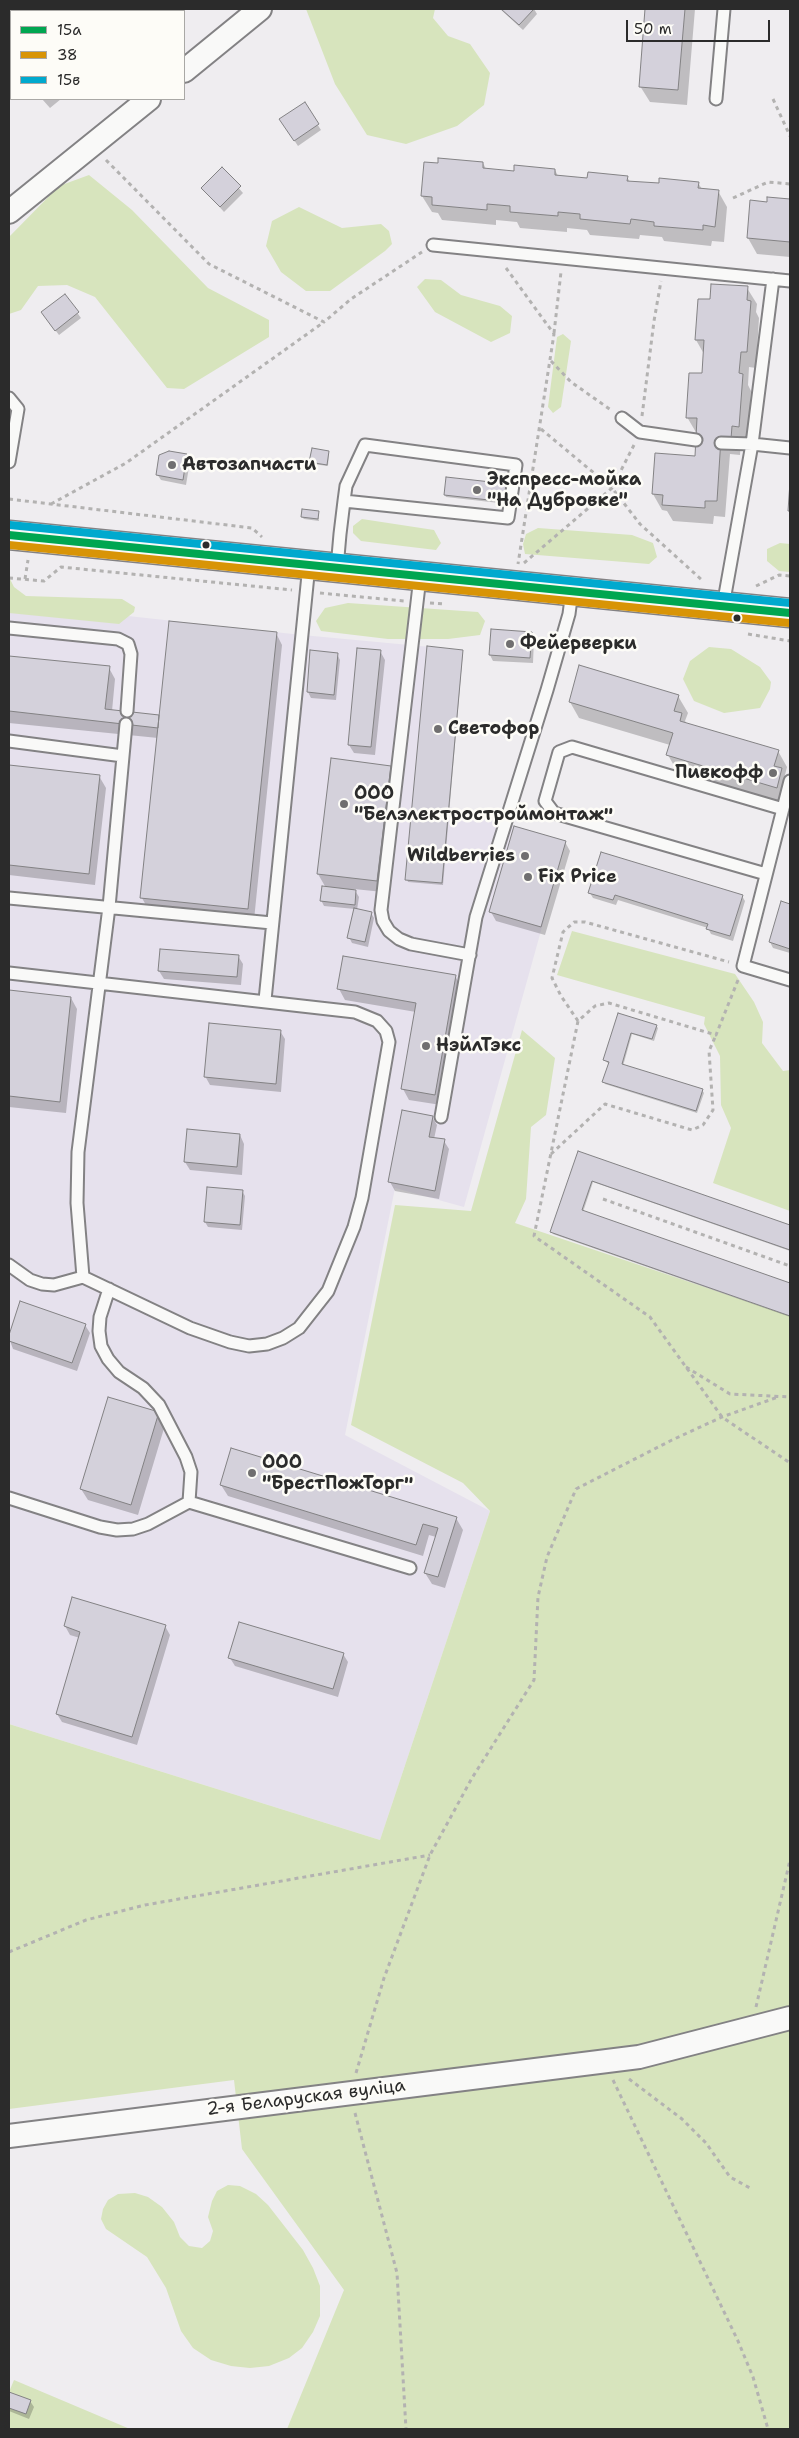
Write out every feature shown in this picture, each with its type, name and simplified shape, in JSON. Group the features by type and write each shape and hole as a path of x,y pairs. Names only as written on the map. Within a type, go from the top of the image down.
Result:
{"main road":[{"path":"9,532 308,578 337,568 419,590 719,593 790,613"}],"street":[{"path":"185,70 260,9"},
{"path":"9,212 149,100"},
{"name":"2-я Беларуская вуліца","path":"9,2136 604,2062 670,2050 790,2018"}],"lane":[{"path":"716,99 724,9"},
{"path":"433,245 790,281"},
{"path":"719,593 752,444 773,280"},
{"path":"9,398 18,409 9,462"},
{"path":"622,418 640,432 696,440"},
{"path":"721,443 790,448"},
{"path":"337,568 344,501 346,486 365,445 516,464 508,518 344,501"},
{"path":"264,1000 308,578"},
{"path":"419,590 384,870 381,910 383,921 389,931 399,939 411,944 470,955"},
{"path":"441,1117 476,917 547,690 569,614 572,592"},
{"path":"9,628 118,639 128,644 131,654 127,711"},
{"path":"82,1277 77,1178 109,907 126,724"},
{"path":"9,741 123,756"},
{"path":"766,874 554,813 545,801 559,752 572,747 783,809"},
{"path":"790,781 743,966 790,980"},
{"path":"9,898 272,923"},
{"path":"9,972 264,1000 367,1015 377,1021 386,1031 389,1042 362,1198 343,1260 328,1291 299,1328 283,1338 267,1344 249,1346 209,1336 82,1277 54,1285 42,1284 30,1280 9,1265"},
{"path":"109,1289 100,1317 99,1331 102,1346 108,1359 119,1372 152,1396 180,1443 191,1472 190,1502"},
{"path":"9,1498 100,1527 117,1530 148,1524 190,1502 410,1568"}],"path":[{"path":"773,99 790,136"},
{"path":"92,146 209,264 324,322"},
{"path":"733,198 768,182 790,184"},
{"path":"51,504 126,463 324,322 351,300 433,245"},
{"path":"495,252 554,334"},
{"path":"517,569 554,334 562,258"},
{"path":"550,360 571,382 622,418"},
{"path":"540,428 612,488 640,524 719,593 753,587 779,575 790,576"},
{"path":"9,499 252,528 264,538"},
{"path":"9,578 44,581 61,567 308,578 419,590 445,604"},
{"path":"745,634 790,641"},
{"path":"551,1155 605,1104 692,1130 703,1125 713,1110 709,1051 743,966 585,922 574,922 563,932 552,978 561,996 578,1021"},
{"path":"716,1034 609,1003 595,1006 578,1021 534,1236 650,1317 722,1418 790,1463"},
{"path":"603,1198 790,1266"},
{"path":"685,1367 730,1394 790,1397"},
{"path":"406,2429 396,2273 350,2093 384,1978 430,1855 472,1778 534,1680 538,1597 547,1557 576,1489 672,1440 778,1396"},
{"path":"9,1952 86,1920 145,1905 430,1855"},
{"path":"751,2029 790,1860"},
{"path":"604,2062 682,2119 706,2143 730,2177 750,2188"},
{"path":"604,2062 738,2341 753,2377 768,2429"}],"shaded area":[{"path":"9,603 302,635 463,650 449,807 566,841 464,1207 395,1188 345,1435 490,1511 380,1840 9,1724"}],"green space":[{"path":"306,9 435,9 433,18 448,36 470,44 490,73 484,105 457,126 406,144 367,135 335,84"},
{"path":"89,175 132,210 208,288 269,320 269,337 184,389 167,388 95,297 67,285 38,286 21,310 9,314 9,237 59,186"},
{"path":"299,207 342,228 381,224 389,231 392,244 330,291 306,291 281,272 266,246 272,221"},
{"path":"425,279 441,280 461,295 500,306 512,316 510,333 491,342 435,312 417,287"},
{"path":"563,334 571,341 561,407 553,413 548,407 557,337"},
{"path":"362,519 434,530 441,543 436,550 361,541 353,533 353,526"},
{"path":"538,528 632,535 653,543 657,557 649,564 525,554 523,544 526,534"},
{"path":"780,543 790,544 790,572 779,571 767,561 767,549"},
{"path":"9,577 14,587 26,596 122,599 135,607 134,612 119,624 9,613"},
{"path":"348,603 478,612 485,621 480,635 448,639 388,639 321,631 316,621 325,608"},
{"path":"709,647 731,649 760,667 771,682 770,689 760,708 724,713 694,701 683,679 690,661"},
{"path":"572,931 735,974 754,1002 763,1022 762,1043 783,1071 790,1070 790,1211 713,1183 731,1128 721,1105 720,1056 704,1024 705,1017 557,975"},
{"path":"522,1030 555,1058 546,1115 531,1127 526,1199 515,1223 790,1316 790,2429 287,2429 344,2290 242,2149 234,2080 9,2109 9,1724 380,1840 490,1511 463,1483 351,1425 395,1205 471,1211"},
{"path":"228,2185 240,2186 256,2194 268,2205 303,2250 320,2286 320,2316 313,2332 302,2348 289,2358 269,2366 250,2368 231,2366 211,2360 193,2348 181,2331 166,2288 147,2257 106,2229 101,2219 103,2209 108,2200 118,2194 135,2193 148,2197 162,2207 174,2222 180,2237 189,2246 202,2248 210,2241 213,2231 208,2217 212,2201 217,2191"},
{"path":"14,2380 130,2429 9,2429 9,2392"}],"building":[{"path":"125,9 165,9 164,10"},
{"path":"501,9 534,9 519,25"},
{"path":"645,9 685,9 678,90 639,87"},
{"path":"305,102 319,124 294,141 279,119"},
{"path":"438,158 483,162 483,168 514,171 514,165 555,169 555,175 587,178 588,172 628,176 627,181 659,183 659,178 699,182 698,188 719,190 715,227 703,225 703,230 654,226 654,222 631,219 630,224 580,219 580,214 558,212 558,216 510,212 510,206 487,204 487,210 432,205 432,197 421,196 424,162 438,163"},
{"path":"222,167 241,186 220,207 201,188"},
{"path":"767,197 790,199 790,242 747,238 750,200 767,202"},
{"path":"711,284 748,286 747,300 751,301 747,352 741,352 739,373 743,374 739,427 732,426 731,439 721,438 717,501 705,501 705,508 662,505 663,495 652,494 655,453 695,456 697,418 686,418 689,373 702,373 704,340 695,340 698,299 710,299"},
{"path":"65,294 79,312 55,331 41,312"},
{"path":"312,448 329,451 327,465 309,462"},
{"name":"Автозапчасти","path":"169,451 187,454 183,480 156,475 159,455"},
{"name":"Экспресс-мойка \"На Дубровке\"","path":"446,477 509,484 507,502 444,495"},
{"path":"790,482 790,511 788,511"},
{"path":"302,509 319,511 318,519 301,517"},
{"path":"169,621 277,632 248,909 140,898"},
{"name":"Фейерверки","path":"491,629 532,632 530,658 489,655"},
{"name":"Светофор","path":"427,646 463,650 442,883 405,880"},
{"path":"357,648 381,650 371,747 348,745"},
{"path":"310,650 338,653 334,695 307,692"},
{"path":"9,656 110,666 105,709 159,715 158,728 9,711"},
{"path":"579,665 679,695 674,711 682,713 680,721 779,750 774,766 782,768 777,788 666,755 673,733 569,702"},
{"path":"331,758 391,766 377,881 317,874"},
{"path":"9,765 100,775 89,874 9,865"},
{"name":"Fix Price","path":"514,826 566,841 541,927 489,912"},
{"path":"601,852 743,895 730,936 706,929 708,924 615,895 613,900 588,893"},
{"path":"322,886 356,890 355,905 320,901"},
{"path":"781,901 790,904 790,949 769,942"},
{"path":"354,908 372,912 365,942 347,938"},
{"path":"160,949 239,955 237,977 158,971"},
{"name":"НэйлТэкс","path":"343,956 456,975 435,1095 401,1089 416,1003 337,989"},
{"path":"9,990 71,997 60,1102 9,1096"},
{"path":"618,1013 657,1025 652,1039 631,1033 622,1064 703,1089 696,1111 602,1082 609,1062 603,1060"},
{"path":"209,1023 281,1030 276,1084 204,1077"},
{"path":"402,1110 433,1116 429,1137 445,1139 435,1191 388,1182"},
{"path":"187,1129 240,1134 237,1167 184,1162"},
{"path":"578,1151 790,1225 790,1250 592,1181 582,1210 790,1283 790,1316 550,1232"},
{"path":"207,1187 243,1190 240,1225 204,1222"},
{"path":"20,1301 86,1324 72,1363 9,1341 9,1335"},
{"path":"108,1397 159,1412 131,1505 80,1489"},
{"path":"231,1448 457,1517 438,1577 424,1573 438,1528 423,1524 416,1545 220,1485"},
{"path":"72,1597 166,1625 132,1737 56,1714 80,1632 64,1626"},
{"path":"239,1622 344,1653 333,1689 228,1658"},
{"path":"9,2392 31,2400 26,2414 9,2408"}],"transit line":[{"name":"15в","path":"10,525 790,603"},
{"name":"15а","path":"9,535 790,613"},
{"name":"38","path":"9,545 789,623"}],"place":[{"name":"Автозапчасти","path":"172,465"},
{"name":"Экспресс-мойка \"На Дубровке\"","path":"477,490"},
{"name":"Фейерверки","path":"510,644"},
{"name":"Светофор","path":"438,729"},
{"name":"Пивкофф","path":"773,773"},
{"name":"ООО \"Белэлектростроймонтаж\"","path":"344,804"},
{"name":"Wildberries","path":"525,856"},
{"name":"Fix Price","path":"528,877"},
{"name":"НэйлТэкс","path":"426,1046"},
{"name":"ООО \"БрестПожТорг\"","path":"252,1473"}]}
